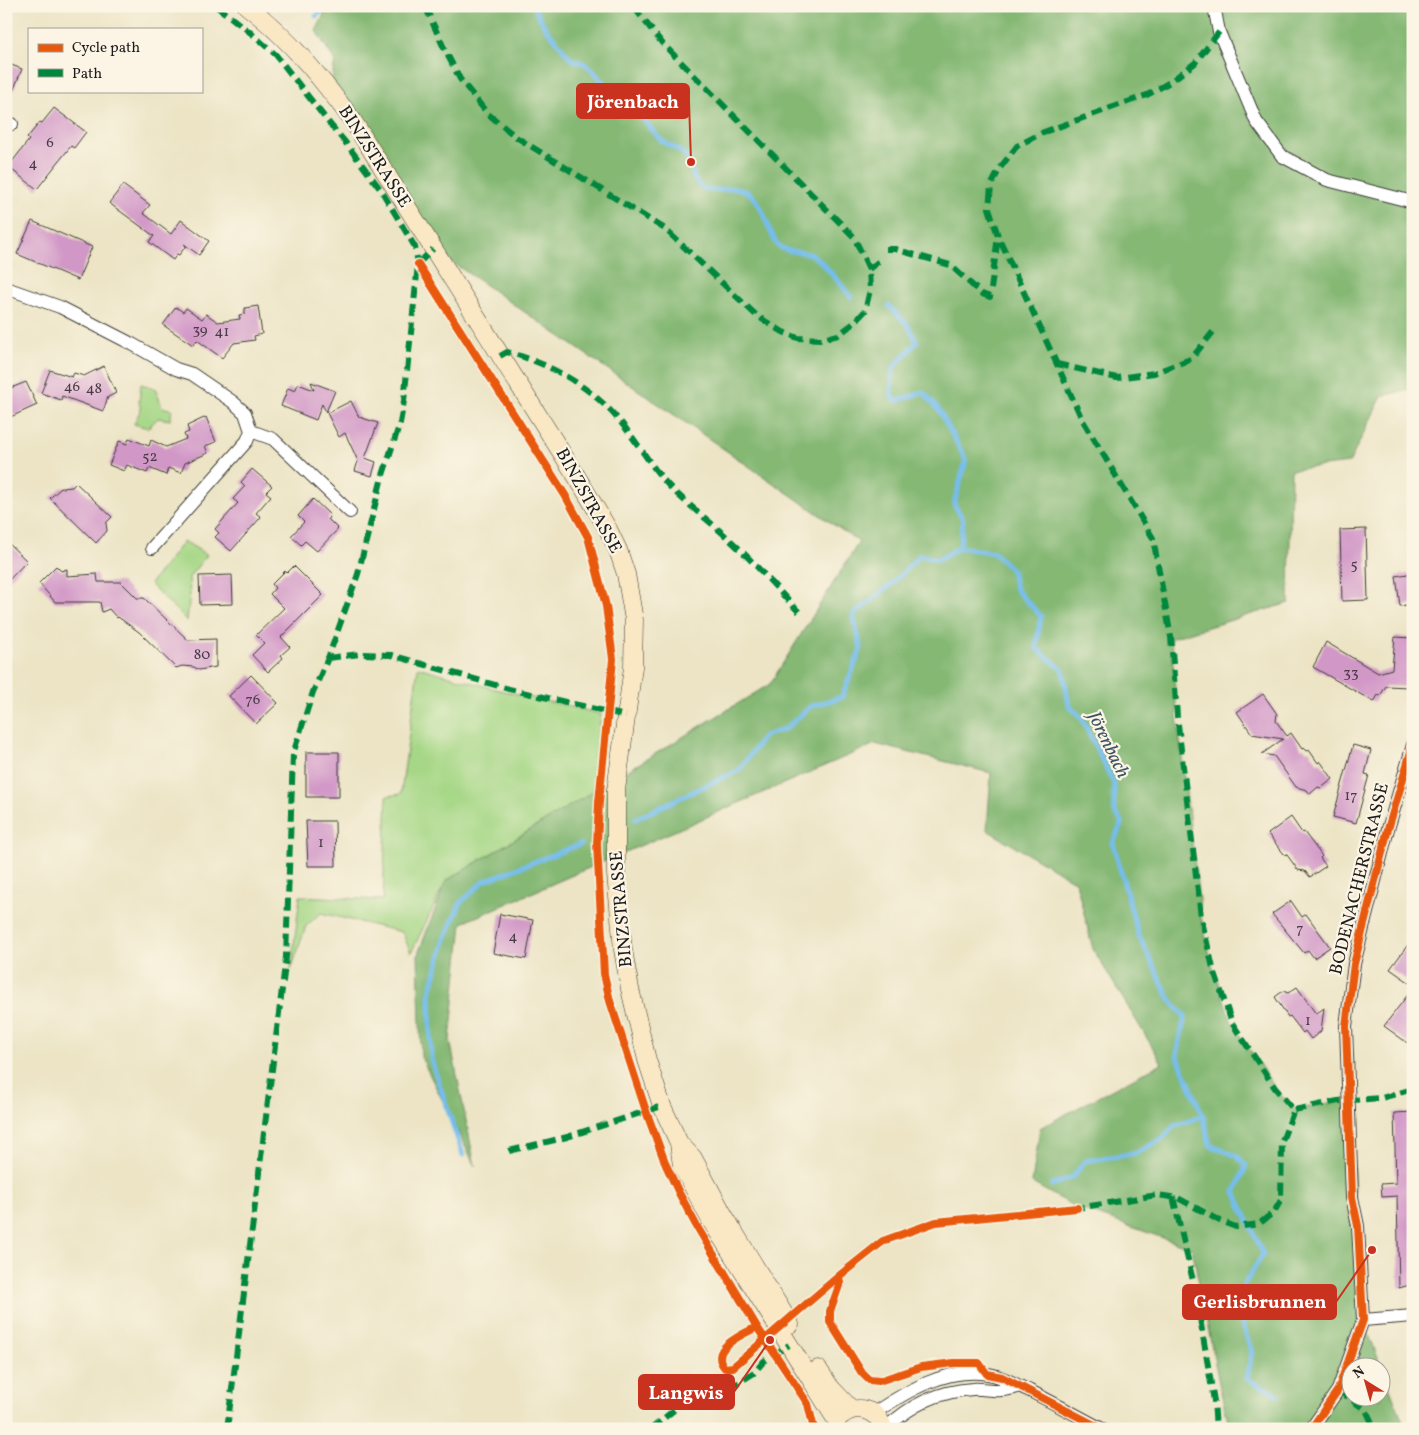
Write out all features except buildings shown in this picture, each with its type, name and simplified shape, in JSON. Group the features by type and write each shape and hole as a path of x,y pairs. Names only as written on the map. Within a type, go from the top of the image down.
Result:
{"main road":[{"name":"BINZSTRASSE","path":"247,6 302,56 353,121 580,482 608,529 618,550 626,574 630,596 634,643 633,667 616,790 616,874 619,915 630,989 645,1051 662,1106 679,1143 682,1166 710,1219 835,1425"},
{"name":"BINZSTRASSE","path":"679,1143 693,1158 723,1214 821,1375 851,1409"},
{"path":"835,1425 843,1414 851,1409 859,1408 867,1409 874,1413 884,1429"}],"street":[{"path":"1214,6 1219,32 1256,121 1282,156 1328,180 1413,202"},
{"path":"6,288 60,307 176,369 192,374 233,402 245,413 251,431 247,441 152,548"},
{"path":"251,431 273,439 350,512"},
{"name":"BODENACHERSTRASSE","path":"1311,1429 1338,1390 1363,1320 1358,1226 1352,1197 1346,1026 1354,964 1388,829 1413,745"},
{"path":"1363,1320 1413,1316"},
{"path":"874,1413 900,1396 926,1383 949,1376 975,1373 1002,1377 1102,1429"},
{"path":"884,1429 908,1409 931,1397 974,1388 1000,1390 1020,1386"}],"green space":[{"path":"328,6 1413,6 1413,389 1382,396 1349,463 1291,470 1289,603 1171,638 1177,716 1201,917 1213,968 1232,1023 1275,1088 1294,1110 1349,1099 1363,1320 1378,1358 1342,1358 1342,1408 1392,1408 1392,1393 1406,1429 1230,1429 1192,1248 1077,1208 1032,1183 1040,1128 1162,1063 1093,949 1076,882 987,830 991,773 875,744 462,923 450,1040 475,1166 421,1057 418,954 446,881 770,684 859,542 433,249 330,90 335,61 316,31"},
{"path":"141,384 155,388 162,407 172,410 170,420 158,418 148,428 134,424 141,409 139,402"},
{"path":"184,541 207,555 189,577 190,593 187,621 150,584"},
{"path":"418,667 495,689 601,714 593,792 446,881 411,953 402,932 321,913 306,926 291,970 300,896 383,900 387,796 401,794"}],"waterway":[{"path":"316,16 329,6"},
{"name":"Jörenbach","path":"533,6 545,27 572,60 585,64 595,72 612,92 633,108 661,140 686,156 698,184 709,190 741,189 753,196 777,244 789,251 808,254 817,258 833,274 851,297"},
{"name":"Jörenbach","path":"889,306 907,324 917,342 893,368 891,396 897,401 923,392 939,410 966,460 954,504 963,519 960,547 994,553 1012,570 1016,590 1041,616 1036,648 1063,670 1069,706 1081,717 1114,784 1114,811 1122,822 1113,843 1138,934 1170,1000 1185,1016 1177,1055 1203,1116 1210,1145 1237,1156 1246,1166 1235,1192 1263,1254 1242,1288 1237,1309 1252,1352 1247,1379 1279,1395"},
{"path":"635,819 739,770 764,736 785,729 811,706 842,697 861,648 853,615 892,584 920,555 938,560 960,547"},
{"path":"463,1155 431,1060 430,992 445,939 461,902 484,881 581,844"},
{"path":"1052,1185 1073,1177 1085,1161 1136,1153 1162,1139 1174,1126 1203,1116"}],"marked path":[{"path":"216,6 276,55 345,142 381,190 415,247 418,264 421,268"},
{"path":"425,6 460,79 487,113 516,137 665,229 757,316 783,332 798,338 823,339 838,335 854,323 865,311 870,290 869,269 854,237 662,43 633,6"},
{"path":"1219,32 1195,63 1170,82 1147,95 1044,132 1017,146 1000,168 991,186 989,208 998,236 1082,419 1153,538 1171,637 1177,716 1201,917 1213,968 1232,1023 1275,1088 1294,1110"},
{"path":"886,249 895,249 950,265 982,294 990,297 998,236"},
{"path":"227,1429 286,957 293,754 313,692 328,658 358,574 381,481 400,423 418,264 433,249"},
{"path":"869,269 879,261"},
{"path":"1057,364 1117,378 1154,373 1191,359 1213,332"},
{"path":"500,356 507,352 538,362 567,377 594,395 624,426 670,487 723,533 799,612"},
{"path":"328,658 360,654 391,655 509,689 626,716"},
{"path":"1294,1110 1338,1101 1382,1098 1413,1089"},
{"path":"509,1151 567,1137 662,1106"},
{"path":"1072,1209 1157,1195 1178,1198 1220,1221 1236,1227 1259,1224 1274,1212 1281,1200 1282,1141 1294,1110"},
{"path":"1173,1197 1195,1289 1214,1401 1216,1429"},
{"path":"651,1429 691,1396 730,1387 740,1382 754,1373 764,1361 789,1345"},
{"path":"1338,1390 1366,1410 1375,1429"}],"cycle path":[{"path":"418,264 565,495 588,537 606,606 613,659 599,802 597,844 604,974 610,1001 646,1111 666,1165 679,1193 757,1327 808,1404 814,1429"},
{"path":"1311,1429 1338,1390 1363,1320 1358,1226 1352,1197 1346,1026 1354,964 1388,829 1413,745"},
{"path":"757,1327 736,1338 724,1349 720,1355 725,1368 733,1367 839,1276 883,1241 936,1222 1077,1208"},
{"path":"839,1276 840,1283 830,1311 830,1322 862,1373 869,1380 879,1381 921,1367 954,1363 979,1363 987,1374 1002,1377 1102,1429"}],"place":[{"name":"Jörenbach","path":"691,162"},
{"name":"Gerlisbrunnen","path":"1372,1250"},
{"name":"Langwis","path":"770,1340"}]}
